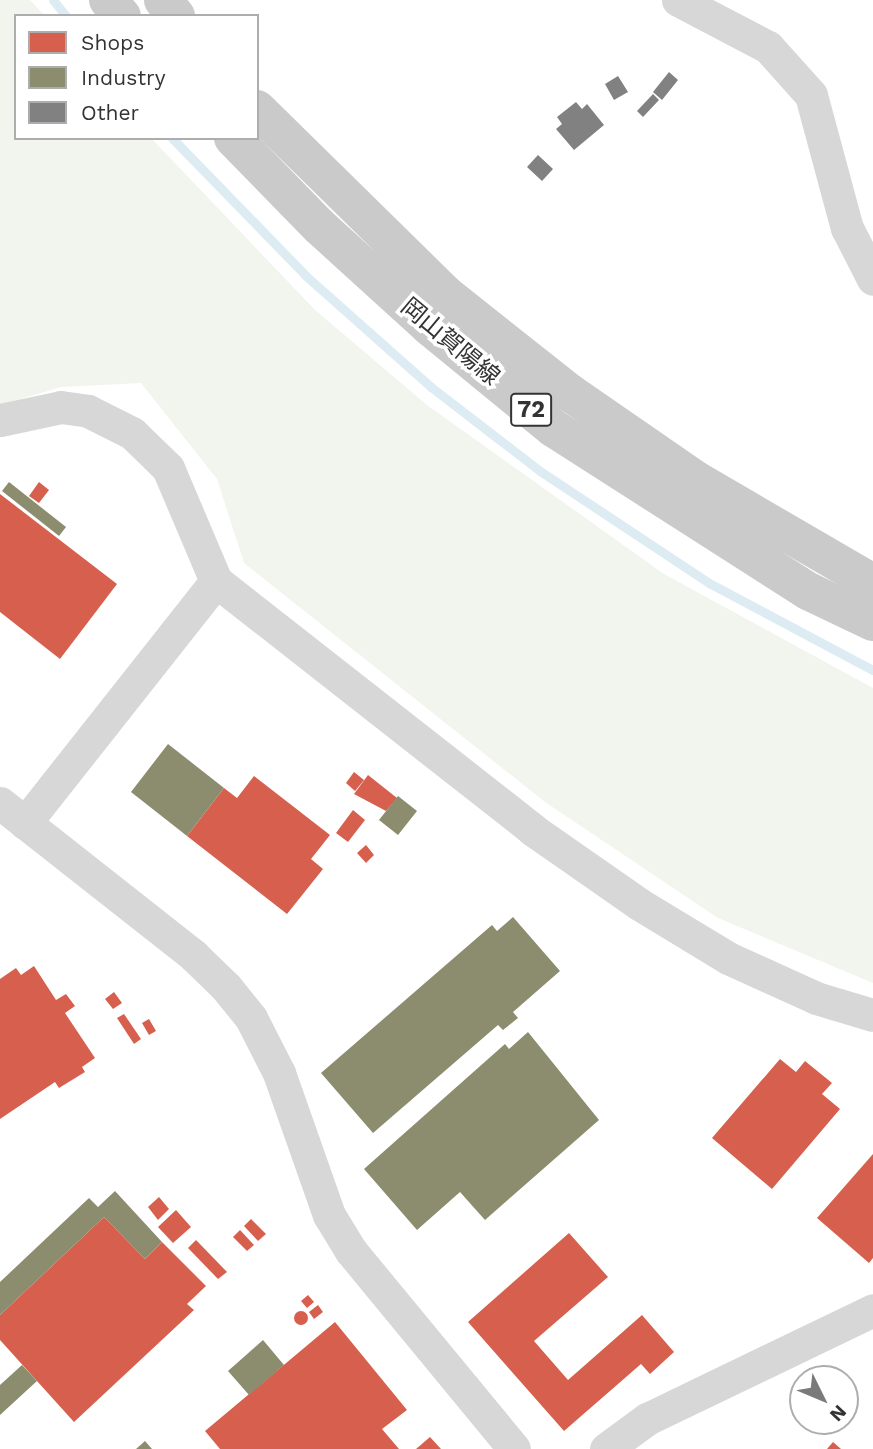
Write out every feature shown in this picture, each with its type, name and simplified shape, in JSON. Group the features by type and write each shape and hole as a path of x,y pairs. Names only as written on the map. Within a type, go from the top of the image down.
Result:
{"main road":[{"path":"108,0 120,14"},
{"path":"163,0 174,14"},
{"name":"岡山賀陽線","path":"259,111 445,294 570,393 696,480 873,583"},
{"name":"岡山賀陽線","path":"235,140 320,227 430,327 553,428 808,591 873,622"}],"street":[{"path":"677,0 768,47 811,95 847,228 873,279"},
{"path":"0,420 61,407 88,411 132,433 167,468 216,581 533,830 639,904 728,958 816,998 873,1015"},
{"path":"216,581 13,813 193,955 226,987 250,1018 275,1064 329,1214 351,1251 514,1449"},
{"path":"606,1449 647,1419 873,1310"}],"shaded area":[{"path":"0,0 30,0 43,14 14,14 14,140 153,140 315,310 427,405 664,574 873,688 873,983 718,918 545,802 244,563 217,479 141,383 61,387 0,405"}],"building: Shops":[{"path":"39,482 49,490 39,503 29,496"},
{"path":"0,494 117,584 60,659 0,612"},
{"path":"354,772 364,780 355,791 346,783"},
{"path":"368,775 397,798 386,811 354,794"},
{"path":"254,776 330,835 311,859 323,869 287,914 187,836 224,788 237,798"},
{"path":"353,810 365,820 348,842 336,833"},
{"path":"366,845 374,855 366,863 357,853"},
{"path":"34,966 56,1000 66,994 75,1006 65,1013 95,1058 82,1067 85,1072 59,1088 55,1082 0,1119 0,979 16,968 21,975"},
{"path":"114,992 122,1003 113,1009 105,999"},
{"path":"124,1014 141,1039 134,1044 117,1018"},
{"path":"149,1019 156,1031 149,1035 142,1023"},
{"path":"780,1059 796,1072 805,1061 832,1083 822,1094 840,1109 772,1189 712,1138"},
{"path":"873,1154 873,1258 869,1263 817,1218"},
{"path":"159,1197 169,1209 158,1220 148,1207"},
{"path":"176,1210 191,1227 173,1243 158,1227"},
{"path":"104,1217 145,1259 162,1242 206,1286 187,1304 194,1310 74,1422 0,1340 0,1315"},
{"path":"251,1219 266,1234 258,1241 244,1226"},
{"path":"240,1230 254,1245 247,1251 233,1237"},
{"path":"569,1233 608,1277 534,1341 568,1380 642,1315 674,1352 650,1374 641,1364 564,1431 468,1322"},
{"path":"196,1240 227,1272 218,1279 188,1248"},
{"path":"308,1295 314,1302 307,1308 301,1301"},
{"path":"318,1305 323,1312 314,1319 309,1312"},
{"path":"298,1311 304,1311 308,1318 304,1325 298,1325 294,1321 294,1315"},
{"path":"335,1322 407,1410 382,1429 399,1449 220,1449 205,1431"},
{"path":"430,1437 441,1449 416,1449"},
{"path":"833,1442 841,1449 827,1449"}],"building: Industry":[{"path":"9,482 66,527 59,536 2,491"},
{"path":"168,744 224,788 187,836 131,792"},
{"path":"398,796 417,811 398,835 379,820"},
{"path":"513,917 560,971 513,1012 518,1018 503,1030 498,1025 373,1133 321,1073 492,925 497,931"},
{"path":"528,1032 599,1120 485,1220 460,1192 417,1230 364,1169 505,1044 509,1049"},
{"path":"115,1191 162,1242 145,1259 104,1217 0,1315 0,1282 89,1198 98,1207"},
{"path":"263,1340 284,1365 249,1395 228,1371"},
{"path":"22,1365 37,1381 0,1415 0,1385"},
{"path":"145,1441 152,1449 136,1449"}],"building: Other":[{"path":"669,72 678,80 662,100 653,92"},
{"path":"618,76 628,92 614,100 605,84"},
{"path":"653,94 659,100 643,117 637,111"},
{"path":"576,102 582,109 587,104 604,125 574,150 556,129 562,124 557,117"},
{"path":"538,155 553,169 542,181 527,167"}],"waterway":[{"path":"53,0 64,14"},
{"path":"174,140 306,276 431,387 540,471 711,584 873,670"}]}
